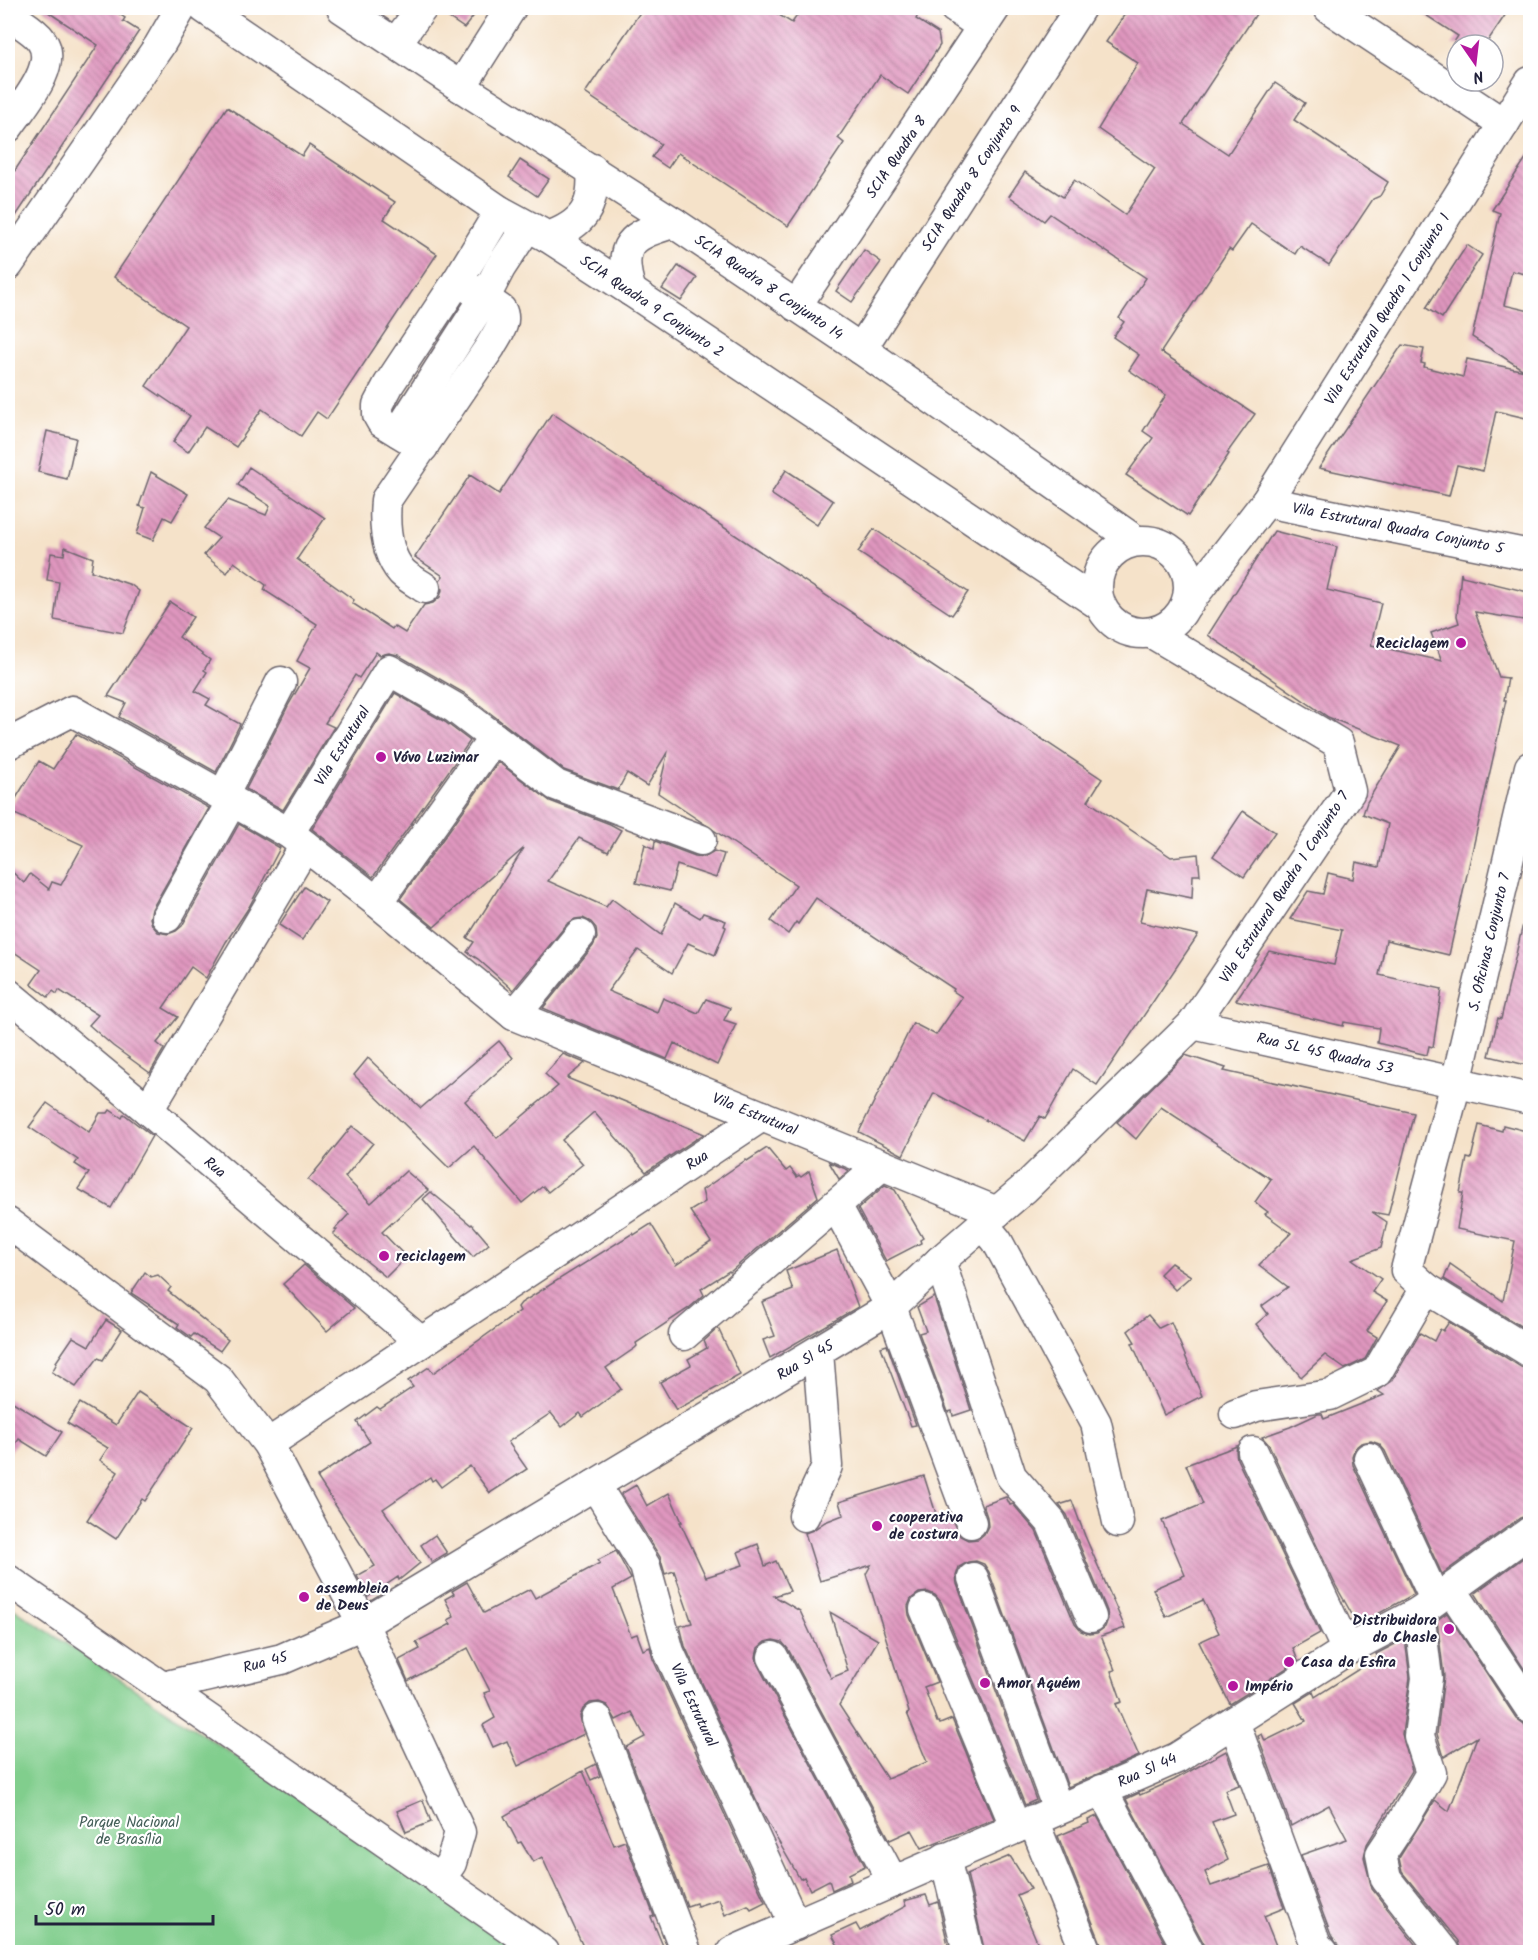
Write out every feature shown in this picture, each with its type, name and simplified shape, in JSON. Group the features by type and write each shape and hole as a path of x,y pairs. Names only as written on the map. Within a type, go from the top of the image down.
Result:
{"street":[{"path":"8,265 159,46 181,8"},
{"name":"SCIA Quadra 9 Conjunto 2","path":"204,8 500,211 631,291 1100,605"},
{"name":"SCIA Quadra 8 Conjunto 14","path":"342,8 674,223 1150,544"},
{"path":"396,43 422,8"},
{"path":"461,87 511,8"},
{"path":"955,8 989,17"},
{"name":"SCIA Quadra 8 Conjunto 9","path":"861,349 1080,8"},
{"path":"1329,8 1504,124"},
{"path":"8,14 41,40 48,54 45,71 8,127"},
{"name":"SCIA Quadra 8","path":"796,306 989,17"},
{"name":"Vila Estrutural Quadra 1 Conjunto 1","path":"1187,604 1266,502 1530,82"},
{"path":"425,588 402,572 389,548 384,521 386,500 411,439 500,268 537,232 564,231 579,221 588,207 594,189 592,169"},
{"path":"411,439 382,422 378,415 378,405 389,384 458,280 500,211"},
{"path":"631,291 624,272 625,255 634,239 650,229 674,223"},
{"path":"458,280 484,299"},
{"name":"Vila Estrutural Quadra Conjunto 5","path":"1266,502 1530,555"},
{"path":"1150,544 1178,556 1187,571 1190,588 1187,604 1173,623 1152,633 1136,634 1121,628 1108,618 1100,605 1096,584 1103,564 1117,549 1150,544 1206,548 1241,534"},
{"name":"Vila Estrutural Quadra 1 Conjunto 7","path":"1152,633 1338,743 1350,791 1193,1024"},
{"name":"Vila Estrutural","path":"701,840 556,785 455,708 389,670 297,839 514,1015 882,1165 990,1218"},
{"path":"167,917 227,799 281,682"},
{"path":"8,744 72,711 297,839 148,1110"},
{"path":"377,902 494,738"},
{"name":"S. Oficinas Conjunto 7","path":"1426,1288 1406,1270 1456,1083 1530,767"},
{"path":"514,1015 580,935"},
{"name":"Rua","path":"8,994 421,1342"},
{"name":"Rua SL 45 Quadra 53","path":"1193,1024 1530,1099"},
{"name":"Rua Sl 45","path":"363,1624 891,1307 1041,1173 1193,1024"},
{"name":"Rua","path":"268,1444 762,1116"},
{"path":"684,1335 882,1165"},
{"path":"836,1205 891,1307 971,1523"},
{"path":"990,1218 997,1241 1096,1424 1118,1522"},
{"path":"8,1222 218,1379 268,1444 363,1624 460,1832 451,1863 439,1880"},
{"path":"940,1261 1011,1476 1051,1522 1091,1617"},
{"path":"1235,1414 1256,1406 1330,1395 1377,1372 1426,1288 1530,1352"},
{"path":"804,1516 827,1466 818,1352"},
{"path":"1253,1452 1347,1650"},
{"path":"1369,1458 1435,1600 1530,1708"},
{"name":"Vila Estrutural","path":"595,1485 645,1566 669,1652 795,1925"},
{"name":"Rua Sl 44","path":"732,1953 1177,1758 1347,1650 1435,1600 1530,1532"},
{"path":"973,1578 1036,1819 1086,1953"},
{"path":"8,1580 544,1953"},
{"path":"1435,1600 1419,1736 1431,1773 1381,1854 1386,1879 1444,1953"},
{"path":"925,1609 1036,1819"},
{"name":"Rua 45","path":"162,1687 282,1659 363,1624"},
{"path":"773,1657 893,1882"},
{"path":"597,1719 686,1953"},
{"path":"1234,1722 1316,1945 1323,1953"},
{"path":"1102,1790 1189,1953"},
{"path":"945,1858 968,1953"}],"green space":[{"name":"Parque Nacional de Brasília","path":"8,1605 531,1952 8,1952"}],"building":[{"path":"42,8 110,8 125,18 123,21 139,31 8,228 8,181 98,45"},
{"path":"439,8 480,8 464,28 439,11"},
{"path":"643,8 768,8 792,23 802,8 908,8 918,15 916,19 938,33 940,45 908,94 880,75 838,138 844,143 788,226 678,153 668,168 652,157 661,144 585,93"},
{"path":"1129,8 1260,8 1183,124 1228,154 1275,83 1305,103 1294,120 1388,182 1380,196 1373,199 1329,265 1300,246 1295,254 1251,224 1232,251 1229,249 1161,352 1255,414 1227,453 1229,454 1188,516 1126,475 1153,438 1143,431 1166,395 1129,370 1139,355 1113,337 1124,322 1119,318 1146,278 1050,214 1044,221 1009,196 1025,172 1063,197 1074,180 1125,215 1155,169 1098,129 1138,63 1106,42"},
{"path":"1415,8 1510,8 1493,33 1453,33"},
{"path":"227,107 302,156 309,145 395,202 384,219 437,254 327,419 317,412 301,436 262,409 236,447 205,427 188,452 173,442 190,416 146,386 186,326 114,277"},
{"path":"1530,152 1530,275 1512,271 1504,305 1530,311 1530,419 1496,411 1483,471 1457,465 1449,496 1319,468 1402,345 1424,349 1421,363 1425,364 1424,367 1463,377 1467,359 1525,371 1472,337 1500,213 1492,210"},
{"path":"520,160 549,179 537,196 509,177"},
{"path":"1467,245 1482,255 1442,318 1426,308"},
{"path":"864,250 881,262 852,302 836,291"},
{"path":"678,266 697,278 681,301 662,289"},
{"path":"552,413 1102,779 1088,801 1171,857 1198,854 1200,875 1193,875 1192,898 1147,889 1140,922 1198,935 1097,1085 1073,1069 1045,1119 1040,1116 1025,1141 934,1093 903,1155 859,1132 913,1023 936,1035 962,997 953,991 954,989 816,898 788,934 771,921 796,885 658,793 668,751 647,786 627,773 618,790 564,770 464,693 398,655 389,653 380,655 376,652 359,678 355,675 325,723 334,727 283,810 246,789 310,668 297,661 317,624 264,590 266,585 234,562 227,573 204,555 219,538 204,528 228,500 266,515 270,506 238,485 249,467 325,518 297,559 354,600 352,603 392,629 394,626 405,633 424,605 433,603 440,597 442,590 440,580 443,576 415,557 470,475 499,494"},
{"path":"47,431 76,438 67,479 38,472"},
{"path":"786,470 833,501 817,525 771,494"},
{"path":"151,472 188,494 172,521 164,517 153,540 137,534 145,508 139,506"},
{"path":"874,529 968,592 952,615 858,552"},
{"path":"1274,531 1337,547 1327,590 1381,603 1371,645 1442,661 1431,633 1459,623 1457,616 1461,572 1462,576 1528,592 1523,620 1475,612 1499,677 1508,678 1504,700 1506,700 1449,955 1386,940 1379,975 1442,989 1433,1047 1429,1046 1427,1055 1377,1043 1379,1028 1344,1022 1343,1026 1236,1000 1269,951 1334,965 1342,930 1290,919 1308,891 1323,894 1328,873 1353,879 1356,862 1379,867 1388,824 1363,814 1367,802 1401,746 1328,717 1208,635"},
{"path":"65,547 93,558 91,571 131,585 139,591 123,633 54,620 59,582 47,580 51,553 64,555"},
{"path":"170,602 193,617 179,637 210,660 204,670 207,672 195,691 210,699 206,705 240,724 216,772 119,717 126,703 108,696"},
{"path":"395,693 445,722 470,741 373,877 312,829"},
{"path":"76,734 209,808 152,909 150,918 158,932 168,934 182,926 239,824 280,848 249,907 206,978 191,967 163,1008 178,1017 157,1043 164,1049 150,1073 89,1025 98,1015 59,990 57,994 53,991 48,997 31,984 41,970 8,948 8,868 24,883 30,874 49,889 52,882 61,885 83,845 8,811 39,761 53,769"},
{"path":"498,762 550,801 621,830 608,852 579,838 548,881 606,907 612,899 661,935 675,903 700,918 703,913 726,921 724,926 726,927 715,955 688,943 672,973 638,950 608,991 657,1012 663,998 698,1013 706,999 730,1008 724,1020 736,1024 717,1065 674,1043 667,1059 543,1008 597,938 596,928 583,918 575,919 567,924 513,990 467,952 474,942 467,938 524,848 434,927 400,899"},
{"path":"1243,811 1275,832 1244,877 1213,856"},
{"path":"655,841 695,856 704,857 714,851 724,854 716,878 677,865 670,891 636,883 645,844 654,849"},
{"path":"304,887 327,902 302,940 279,925"},
{"path":"1523,924 1530,925 1530,1066 1489,1056 1498,1018 1501,1019"},
{"path":"499,1041 513,1058 465,1101 497,1138 558,1086 545,1074 563,1054 585,1063 567,1078 704,1134 646,1172 594,1112 562,1140 583,1164 548,1192 543,1186 522,1203 474,1146 449,1168 354,1075 368,1058 421,1108"},
{"path":"1185,1055 1226,1068 1224,1071 1414,1113 1388,1215 1372,1212 1387,1222 1381,1248 1352,1259 1381,1279 1372,1292 1387,1301 1367,1331 1377,1337 1365,1359 1345,1369 1325,1355 1301,1377 1256,1324 1268,1314 1262,1306 1288,1287 1259,1265 1291,1233 1265,1214 1268,1212 1255,1202 1271,1179 1161,1107 1136,1139 1117,1122"},
{"path":"47,1103 89,1132 100,1113 108,1113 110,1110 122,1118 124,1114 152,1136 111,1208 78,1189 89,1173 75,1164 78,1160 29,1127"},
{"path":"1479,1125 1502,1131 1503,1125 1530,1132 1530,1332 1444,1279 1450,1264 1503,1301 1515,1241 1457,1229 1463,1193 1460,1193 1467,1158 1471,1159"},
{"path":"352,1126 373,1143 345,1177 371,1203 406,1171 428,1190 382,1232 406,1257 386,1277 333,1234 349,1214 308,1180"},
{"path":"767,1148 786,1171 790,1168 797,1177 799,1175 801,1177 809,1171 818,1197 730,1272 701,1289 704,1295 689,1308 636,1343 635,1348 606,1368 621,1389 583,1417 580,1413 562,1427 551,1413 508,1442 527,1469 490,1493 470,1466 441,1487 435,1479 432,1481 430,1477 383,1509 420,1563 399,1580 398,1577 368,1597 357,1576 375,1566 317,1477 370,1442 357,1422 377,1407 380,1409 413,1387 408,1381 429,1367 433,1373 520,1311 518,1307 521,1303 633,1233 634,1235 651,1224 676,1265 711,1242 690,1211 705,1202 702,1190"},
{"path":"829,1162 848,1170 849,1171 839,1179"},
{"path":"885,1185 895,1190 923,1238 920,1240 921,1243 886,1261 858,1209"},
{"path":"431,1192 472,1224 489,1244 473,1257 423,1199"},
{"path":"837,1250 858,1307 770,1358 763,1340 775,1336 762,1302 793,1290 786,1271"},
{"path":"1171,1263 1191,1276 1175,1290 1160,1274"},
{"path":"304,1265 354,1308 327,1331 283,1284"},
{"path":"145,1272 151,1277 158,1275 171,1287 168,1291 228,1340 220,1351 194,1334 191,1337 177,1327 179,1324 131,1293"},
{"path":"934,1297 971,1410 953,1416 952,1411 948,1412 919,1333 926,1331 917,1307"},
{"path":"1148,1315 1159,1328 1171,1322 1202,1396 1164,1415 1132,1343 1135,1342 1128,1331"},
{"path":"106,1320 122,1330 103,1360 98,1358 76,1387 52,1372 73,1337 89,1346"},
{"path":"1449,1322 1521,1367 1530,1369 1530,1515 1520,1518 1442,1574 1385,1451 1379,1444 1371,1441 1361,1443 1355,1448 1352,1456 1353,1465 1414,1594 1358,1625 1336,1586 1269,1445 1262,1437 1318,1414 1322,1414 1324,1419 1384,1395 1378,1391 1392,1381 1420,1333 1434,1341 1440,1329 1443,1331"},
{"path":"718,1328 740,1375 676,1410 660,1382 691,1365 688,1359 707,1348 704,1341"},
{"path":"887,1345 916,1425 911,1426 881,1347"},
{"path":"138,1392 193,1428 145,1501 142,1499 116,1539 87,1520 118,1472 100,1460 108,1448 67,1423 80,1403 116,1425"},
{"path":"8,1399 62,1432 46,1456 19,1439 8,1455"},
{"path":"1237,1446 1237,1459 1320,1633 1293,1648 1298,1661 1230,1704 1199,1642 1219,1633 1203,1600 1166,1617 1153,1589 1185,1575 1162,1521 1203,1504 1186,1465"},
{"path":"924,1476 938,1520 950,1516 960,1536 968,1540 978,1539 988,1526 983,1505 1006,1497 1010,1505 1013,1504 1036,1531 1075,1624 1081,1631 1089,1634 1097,1633 1105,1627 1108,1619 1107,1611 1067,1515 1059,1505 1072,1501 1125,1628 1101,1636 1115,1670 1111,1671 1122,1702 1116,1704 1139,1756 1068,1787 989,1572 984,1564 976,1561 968,1562 959,1567 956,1576 957,1584 1036,1800 1025,1805 941,1602 935,1595 928,1592 919,1593 911,1599 908,1606 909,1615 937,1682 924,1687 937,1722 940,1724 952,1719 994,1819 922,1848 912,1830 890,1840 788,1649 782,1642 773,1640 765,1642 758,1648 756,1657 758,1665 865,1866 849,1874 851,1881 832,1890 829,1880 810,1890 804,1877 800,1879 761,1811 685,1646 680,1626 692,1623 674,1571 665,1574 660,1557 621,1494 636,1485 647,1506 669,1493 706,1577 743,1565 738,1552 758,1544 765,1566 776,1561 790,1591 774,1596 800,1611 831,1678 848,1671 830,1612 878,1640 839,1705 887,1779 927,1762 907,1713 909,1712 866,1574 871,1565 820,1581 805,1533 843,1515 839,1502"},
{"path":"435,1535 447,1553 432,1562 421,1545"},
{"path":"616,1551 631,1579 613,1589 631,1636 637,1634 643,1650 650,1647 653,1659 765,1902 751,1909 748,1905 725,1915 719,1899 697,1906 696,1903 687,1906 626,1747 645,1737 632,1712 616,1720 607,1705 599,1702 590,1703 583,1709 580,1716 584,1734 518,1766 507,1741 493,1747 483,1725 495,1718 484,1693 490,1691 468,1648 408,1681 399,1660 420,1649 416,1642 451,1624 448,1620 454,1617 445,1599 454,1594 452,1591 467,1582 484,1613 530,1589 535,1598 600,1563 598,1560"},
{"path":"1530,1553 1530,1678 1475,1593"},
{"path":"1447,1613 1516,1718 1530,1733 1530,1953 1461,1953 1458,1941 1402,1872 1399,1858 1435,1800 1449,1811 1477,1737 1444,1757 1437,1734 1444,1676 1437,1620"},
{"path":"1405,1639 1410,1678 1402,1734 1412,1771 1367,1844 1364,1857 1372,1889 1422,1953 1340,1953 1301,1855 1347,1839 1329,1805 1291,1826 1258,1736 1262,1734 1265,1741 1306,1721 1295,1703 1313,1692 1315,1697 1378,1657 1376,1654"},
{"path":"1226,1751 1239,1785 1225,1790 1234,1814 1212,1822 1228,1860 1205,1872 1211,1886 1269,1866 1284,1908 1264,1916 1279,1953 1206,1953 1204,1944 1126,1799 1174,1780"},
{"path":"596,1764 600,1776 591,1780 586,1769"},
{"path":"583,1771 614,1845 625,1841 666,1953 586,1953 542,1857 533,1862 521,1842 518,1843 504,1816"},
{"path":"423,1800 431,1822 406,1832 397,1811"},
{"path":"1097,1816 1170,1953 1103,1953 1058,1836 1089,1823 1088,1820"},
{"path":"1010,1856 1031,1889 1017,1895 1042,1953 985,1953 967,1874"},
{"path":"926,1895 930,1905 938,1902 950,1953 842,1953 832,1935 856,1924 860,1931 906,1906 904,1901"}],"place":[{"name":"Reciclagem","path":"1461,643"},
{"name":"Vóvo Luzimar","path":"381,757"},
{"name":"reciclagem","path":"384,1256"},
{"name":"cooperativa de costura","path":"877,1526"},
{"name":"assembleia de Deus","path":"304,1597"},
{"name":"Distribuidora do Chasle","path":"1449,1629"},
{"name":"Casa da Esfira","path":"1289,1662"},
{"name":"Amor Aquém","path":"985,1683"},
{"name":"Império","path":"1233,1686"}]}
